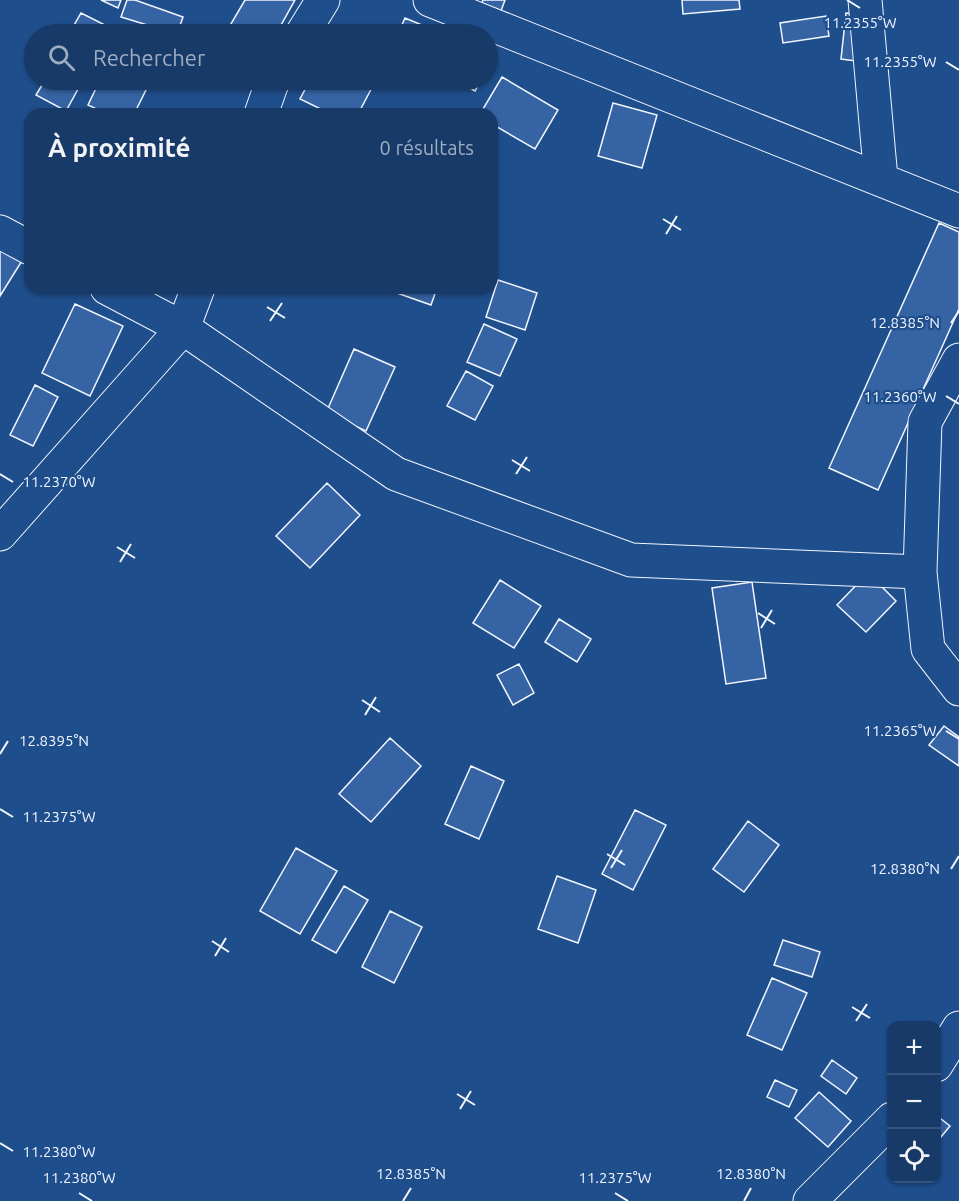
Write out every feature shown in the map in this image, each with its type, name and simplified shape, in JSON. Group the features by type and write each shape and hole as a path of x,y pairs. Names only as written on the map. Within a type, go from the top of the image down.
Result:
{"street":[{"path":"308,24 323,0"},
{"path":"430,0 490,24"},
{"path":"865,0 881,179"},
{"path":"498,27 959,211"},
{"path":"263,108 269,90"},
{"path":"0,232 24,245"},
{"path":"118,294 183,328 396,474 632,560 920,572"},
{"path":"0,534 183,328 196,294"},
{"path":"959,360 925,422 920,572 928,649 959,689"},
{"path":"941,1057 959,1028"},
{"path":"828,1195 887,1124"}],"building":[{"path":"101,0 121,0 118,8"},
{"path":"127,0 135,0 183,17 181,24 144,24 121,17"},
{"path":"245,0 295,0 282,24 231,24"},
{"path":"483,0 505,0 498,19 478,12"},
{"path":"682,0 739,0 740,9 683,14"},
{"path":"81,13 103,24 75,24"},
{"path":"846,13 861,15 856,61 841,59"},
{"path":"826,16 829,36 783,43 780,23"},
{"path":"405,18 419,24 402,24"},
{"path":"502,77 558,110 535,149 498,127 498,108 484,108 494,90 498,90 498,84"},
{"path":"39,90 78,90 68,108 60,108 36,95"},
{"path":"95,90 146,90 137,108 94,108 88,105"},
{"path":"305,90 371,90 361,108 319,108 300,99"},
{"path":"613,103 657,115 642,168 598,156"},
{"path":"939,223 959,232 959,309 878,490 829,468"},
{"path":"0,240 24,255 24,258 0,296"},
{"path":"498,280 537,293 525,330 486,317 493,294 498,294"},
{"path":"400,294 435,294 431,305"},
{"path":"75,304 123,326 90,396 42,373"},
{"path":"484,324 517,339 500,376 467,362"},
{"path":"354,349 395,367 366,431 326,413"},
{"path":"466,371 493,386 475,420 447,406"},
{"path":"35,385 58,397 33,446 10,435"},
{"path":"327,483 360,515 310,568 276,536"},
{"path":"868,573 896,601 866,632 837,605"},
{"path":"500,580 541,606 514,648 473,623"},
{"path":"752,582 766,678 726,684 712,588"},
{"path":"559,619 591,639 577,662 545,642"},
{"path":"519,664 534,693 513,705 497,675"},
{"path":"944,726 959,737 959,766 929,745"},
{"path":"390,738 421,766 371,822 339,794"},
{"path":"471,766 504,781 479,839 445,824"},
{"path":"635,810 666,825 633,890 602,874"},
{"path":"748,821 779,845 744,892 713,869"},
{"path":"296,848 337,871 300,934 260,911"},
{"path":"557,876 596,890 578,943 538,929"},
{"path":"344,886 368,900 336,953 312,940"},
{"path":"390,911 422,927 394,983 362,967"},
{"path":"783,940 820,952 812,977 774,965"},
{"path":"772,978 807,993 782,1050 747,1035"},
{"path":"832,1060 857,1078 846,1094 821,1076"},
{"path":"775,1080 797,1090 789,1107 767,1097"},
{"path":"819,1092 851,1121 828,1147 795,1118"},
{"path":"941,1119 950,1126 941,1137"}]}
